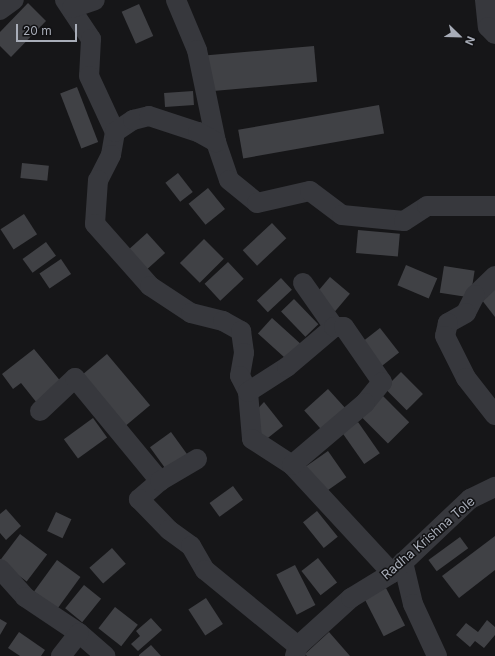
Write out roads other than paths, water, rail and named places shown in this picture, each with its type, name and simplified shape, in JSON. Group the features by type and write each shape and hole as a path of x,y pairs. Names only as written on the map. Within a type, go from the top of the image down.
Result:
{"street":[{"path":"0,10 14,0"},
{"path":"95,0 69,4 91,39 89,76 115,132 111,155 98,180 95,224 150,286 191,313 223,321 241,332 244,353 240,376 248,392 252,439 292,465 398,567 437,656"},
{"path":"176,0 197,50 216,142 229,180 257,203 310,191 342,215 404,221 427,206 495,206"},
{"path":"485,0 488,27 495,34"},
{"path":"115,132 133,120 149,116 198,132 216,142"},
{"path":"495,276 475,295 466,313 448,323 445,336 466,378 495,415"},
{"path":"303,283 334,326"},
{"path":"248,392 287,368 334,326 344,326 382,382 365,403 292,465"},
{"path":"40,411 75,378 160,481"},
{"path":"197,459 160,481 139,499 169,530 191,546 205,570 297,651"},
{"name":"Radha Krishna Tole","path":"297,651 351,598 398,567 470,499 495,487"},
{"path":"0,569 25,597 79,633 104,656"},
{"path":"61,656 79,633"}]}
